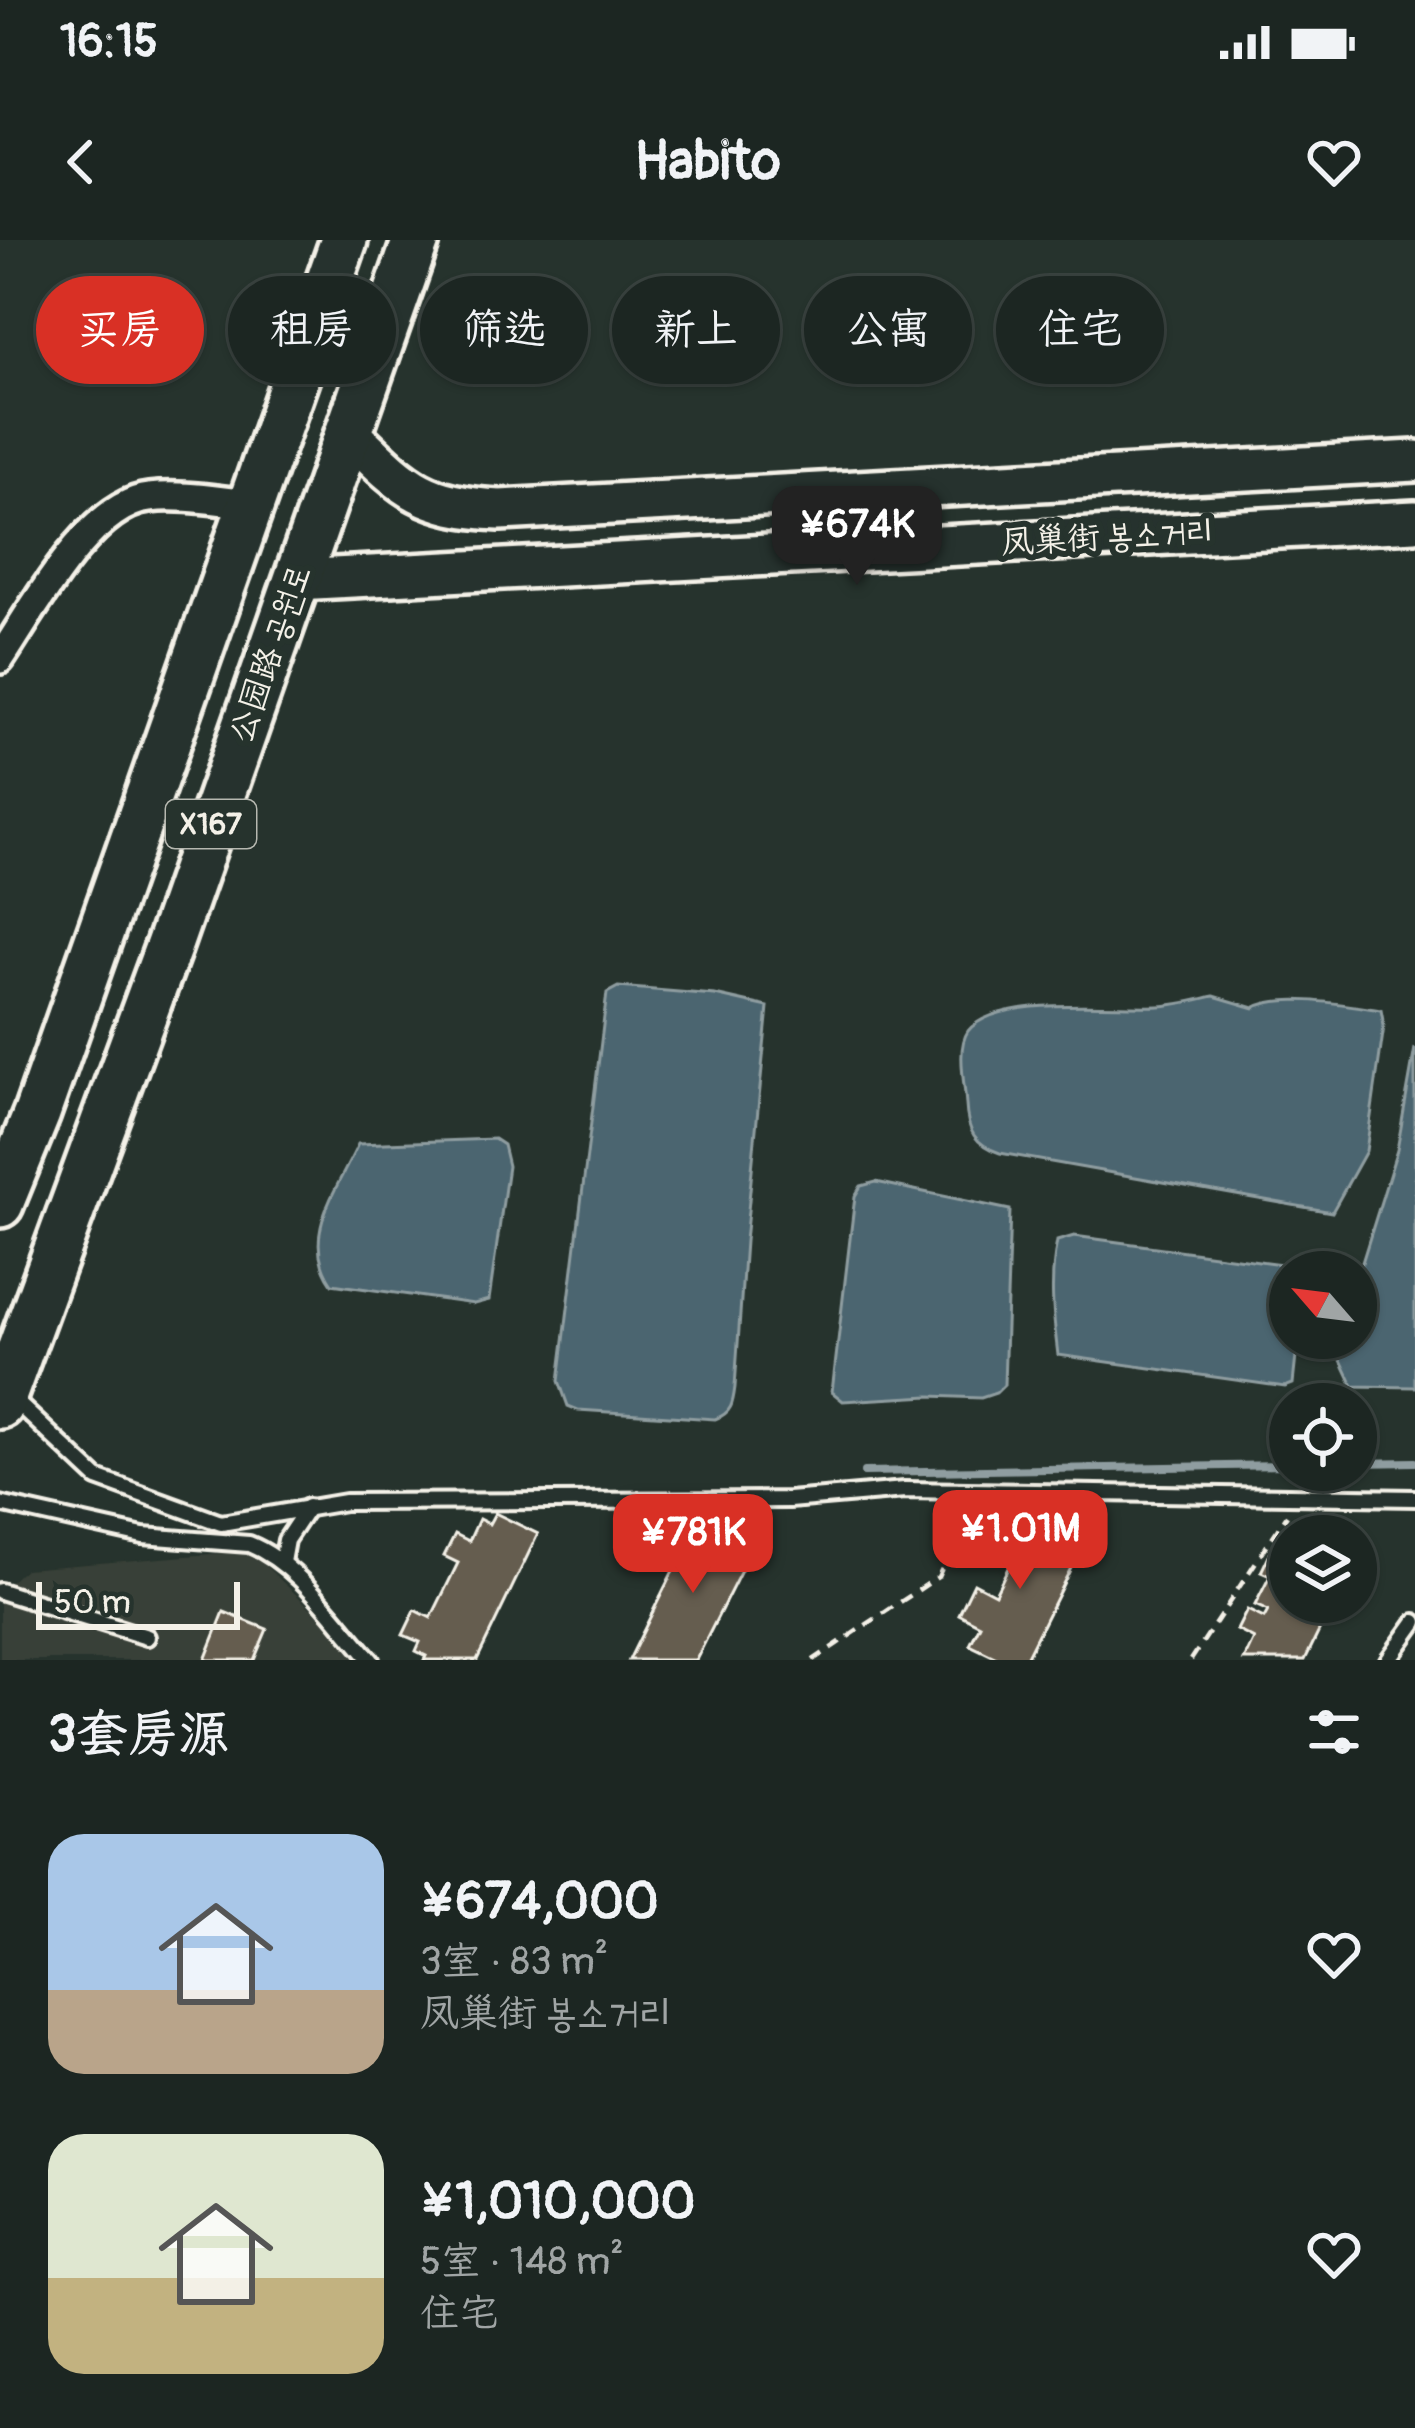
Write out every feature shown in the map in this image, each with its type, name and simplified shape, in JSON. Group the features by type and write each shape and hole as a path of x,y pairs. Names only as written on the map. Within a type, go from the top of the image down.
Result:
{"main road":[{"name":"公园路 공원로","path":"0,1204 53,1068 344,240"},
{"name":"公园路 공원로","path":"3,1398 169,945 416,240"}],"street":[{"name":"凤巢街 봉소거리","path":"348,432 402,484 423,497 458,508 500,510 1415,461"},
{"path":"0,659 61,569 109,512 145,497 252,504"},
{"name":"凤巢街 봉소거리","path":"296,580 1415,521"}],"lane":[{"path":"3,1398 103,1481 220,1523 345,1502 789,1500 905,1490 1415,1498"},
{"path":"0,1504 143,1536 249,1544 282,1562 371,1660"},
{"path":"282,1562 286,1540 308,1508"},
{"path":"0,1591 147,1637"},
{"path":"1388,1660 1415,1622"}],"path":[{"path":"813,1660 938,1577 977,1492"},
{"path":"1191,1660 1280,1531 1296,1496"}],"shaded area":[{"path":"236,1552 257,1558 361,1660 0,1660 0,1604 8,1584 25,1569"}],"water":[{"path":"618,987 715,995 768,1007 735,1387 731,1407 715,1419 578,1410 568,1406 559,1381 607,993"},
{"path":"1214,996 1254,1008 1298,1000 1381,1010 1384,1026 1366,1151 1332,1212 1000,1153 974,1135 967,1114 962,1047 968,1031 983,1019 1030,1007 1159,1006"},
{"path":"1415,1048 1415,1387 1352,1383 1340,1359 1377,1359 1377,1251 1366,1251 1397,1150"},
{"path":"494,1139 503,1145 508,1166 489,1300 474,1304 332,1284 319,1249 320,1231 358,1144"},
{"path":"876,1182 1010,1210 1004,1385 996,1393 981,1398 843,1401 832,1392 855,1196 861,1186"},
{"path":"1074,1236 1269,1262 1269,1359 1296,1359 1293,1383 1269,1385 1058,1355 1053,1298 1057,1241"}],"building":[{"path":"495,1513 538,1534 477,1660 424,1660 426,1656 416,1651 420,1642 403,1635 415,1610 431,1618 458,1563 444,1556 455,1534 469,1541 479,1519 489,1524"},
{"path":"698,1520 753,1547 696,1660 629,1660"},
{"path":"1034,1523 1082,1546 1025,1660 1001,1660 970,1645 980,1625 959,1614 974,1583 995,1594 1010,1564 989,1553 1002,1528 1026,1540"},
{"path":"1269,1578 1269,1623 1322,1625 1305,1660 1244,1660 1254,1639 1237,1630 1247,1610 1264,1618 1268,1611 1255,1605"},
{"path":"224,1612 267,1629 254,1660 205,1660"}],"waterway":[{"path":"1377,1463 1415,1462"},
{"path":"864,1472 1269,1465"}]}
